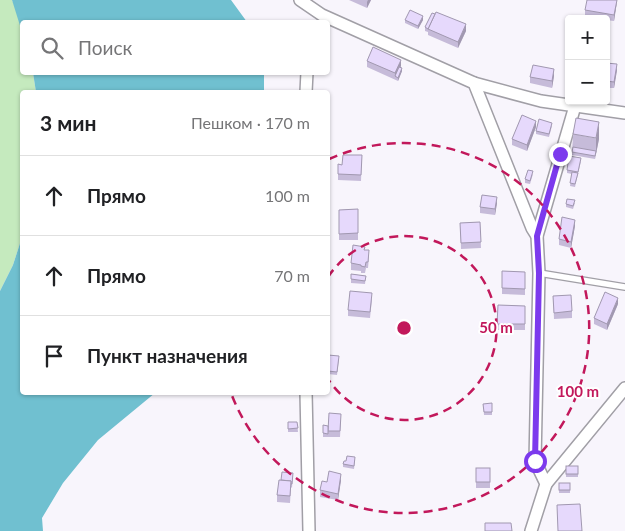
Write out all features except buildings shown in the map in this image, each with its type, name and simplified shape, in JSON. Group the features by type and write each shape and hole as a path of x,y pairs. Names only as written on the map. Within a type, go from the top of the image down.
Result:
{"street":[{"path":"300,0 321,19"},
{"path":"330,23 474,83 541,101 625,112"},
{"path":"306,90 307,75"},
{"path":"474,83 532,228 537,236"},
{"path":"546,484 535,461 539,273 537,236 575,106"},
{"path":"531,531 546,484 625,388"},
{"path":"306,395 308,531"}],"lane":[{"path":"539,273 625,287"}],"green space":[{"path":"0,0 12,0 20,24 20,75 33,75 36,90 20,90 20,243 13,265 0,291"}],"water":[{"path":"12,0 231,0 246,20 20,20 20,26"},
{"path":"33,75 264,75 264,90 36,90"},
{"path":"20,243 20,395 153,395 98,440 63,483 42,518 43,531 0,531 0,291 13,265"}],"route":[{"path":"535,461 539,273 537,236 560,154"}]}
